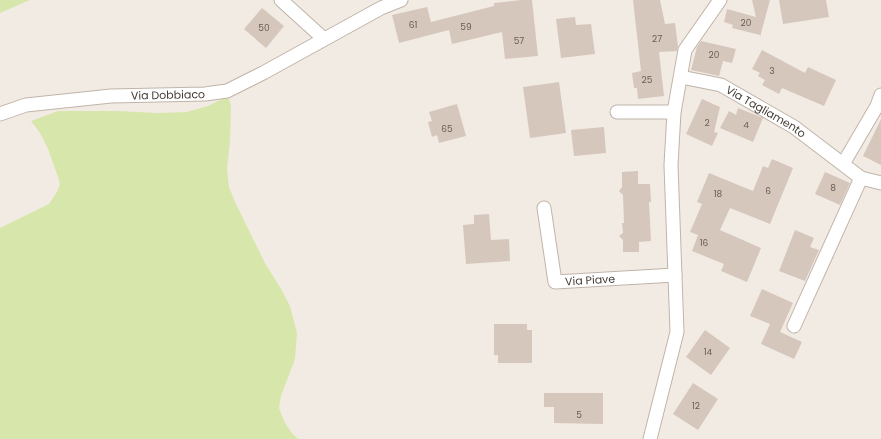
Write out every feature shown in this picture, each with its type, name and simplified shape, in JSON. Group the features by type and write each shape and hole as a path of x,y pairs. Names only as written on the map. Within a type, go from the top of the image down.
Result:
{"street":[{"path":"281,0 324,40"},
{"name":"Via Dobbiaco","path":"0,114 26,105 111,96 205,94 227,91 381,8 401,0"},
{"path":"650,439 677,332 671,165 674,112 685,50 720,0"},
{"name":"Via Tagliamento","path":"681,77 722,85 794,127 861,178 881,183"},
{"path":"843,164 877,106 881,95"},
{"path":"617,112 674,112"},
{"path":"794,326 861,178"},
{"name":"Via Piave","path":"544,208 555,282 675,275"}],"green space":[{"path":"0,0 30,0 0,13"},
{"path":"228,96 231,106 230,142 227,168 229,187 265,263 290,306 297,333 295,359 281,396 279,408 284,421 291,432 298,439 0,439 0,228 49,204 57,192 60,184 48,149 40,133 31,121 58,111 119,111 157,113 187,112 208,106"}],"building":[{"path":"532,0 538,56 505,59 502,32 452,44 449,30 399,43 392,15 427,7 431,22 494,6 494,3"},
{"path":"633,0 660,0 665,24 675,23 678,47 677,51 659,52 664,96 638,99 637,88 634,88 632,73 641,71"},
{"path":"752,0 770,0 760,37 760,35 732,28 733,25 724,22 727,9 756,17"},
{"path":"779,0 826,0 829,17 783,24"},
{"path":"262,8 284,26 266,48 244,29"},
{"path":"575,17 576,25 591,24 595,54 561,58 556,19"},
{"path":"701,41 736,49 732,63 723,61 719,76 691,70 697,47"},
{"path":"762,50 805,73 808,67 836,80 824,106 782,88 779,94 762,85 765,80 758,76 760,73 752,69"},
{"path":"559,82 566,133 530,138 523,87"},
{"path":"702,99 720,107 714,132 718,133 712,146 686,134"},
{"path":"457,104 466,136 439,143 437,135 432,137 428,122 432,121 429,112"},
{"path":"738,108 763,118 753,142 720,128 729,111 736,115"},
{"path":"881,119 881,165 863,156"},
{"path":"604,127 606,153 574,156 571,130"},
{"path":"772,159 793,168 770,224 730,208 720,230 761,248 747,282 721,271 724,264 692,251 698,235 690,232 702,204 697,202 709,173 753,191 763,166 768,168"},
{"path":"638,171 638,184 650,184 651,202 649,202 651,241 639,242 639,252 623,252 623,240 619,236 623,233 622,223 624,223 623,195 619,191 622,187 622,172"},
{"path":"825,172 850,183 840,205 815,194"},
{"path":"489,214 491,240 509,239 510,261 466,264 463,225 474,224 474,215"},
{"path":"795,230 814,238 810,247 819,250 805,281 779,271"},
{"path":"762,289 793,303 780,332 802,342 794,359 761,344 770,324 750,316"},
{"path":"494,324 527,324 527,330 532,330 532,363 498,363 498,355 494,355"},
{"path":"705,330 730,348 711,375 686,357"},
{"path":"693,383 718,399 698,430 673,414"},
{"path":"544,393 603,393 603,424 554,423 554,407 544,407"}]}
